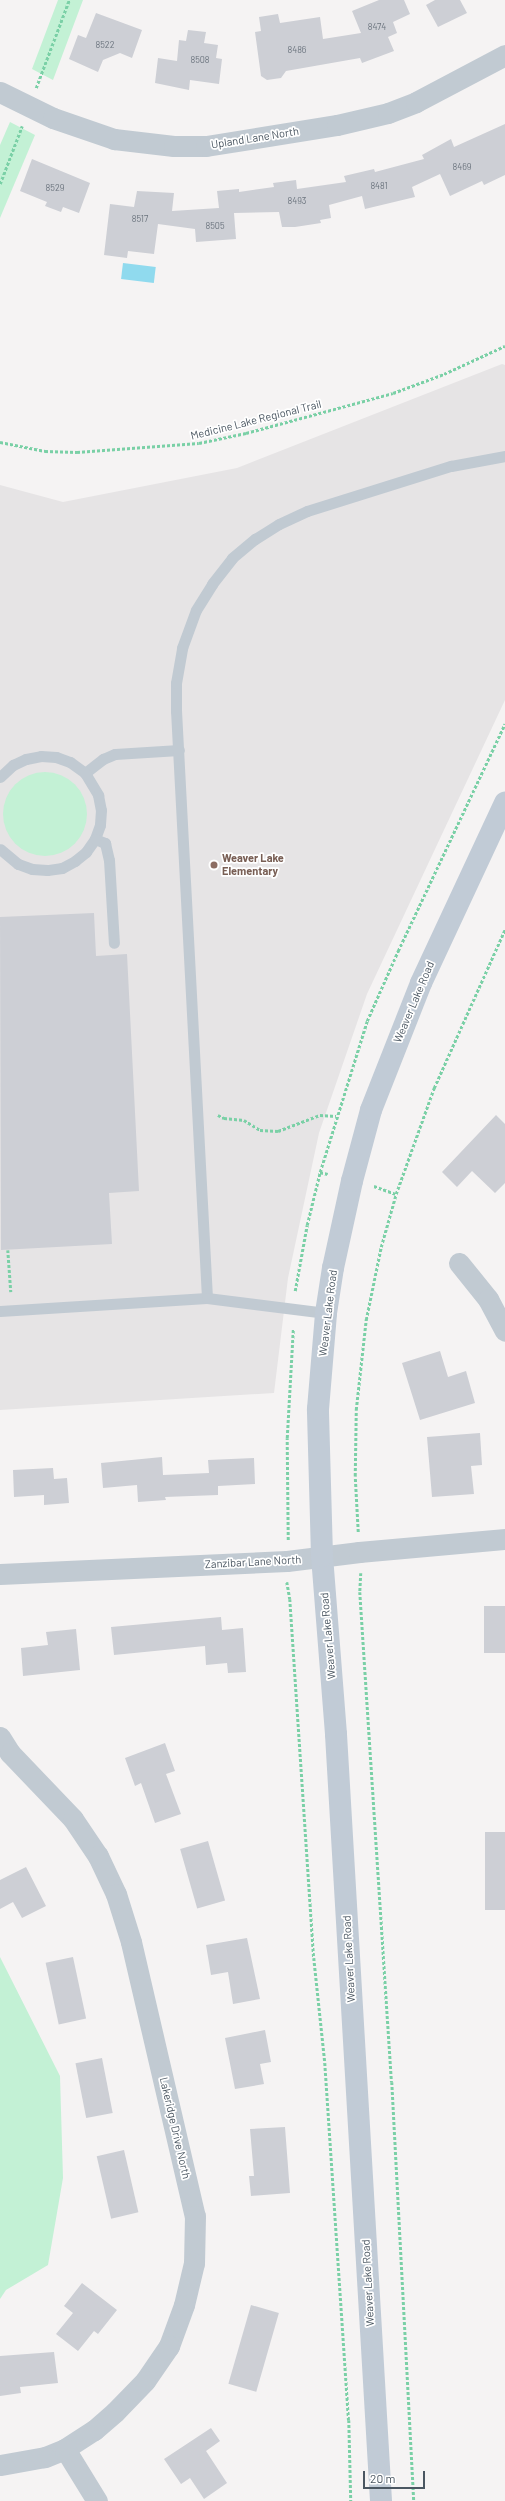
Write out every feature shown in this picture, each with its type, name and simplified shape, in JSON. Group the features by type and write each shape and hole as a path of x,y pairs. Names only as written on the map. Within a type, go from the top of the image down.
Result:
{"main road":[{"name":"Weaver Lake Road","path":"381,2501 337,1742 322,1556 318,1455 318,1409 326,1313 342,1220 371,1110 421,983 505,803"}],"street":[{"name":"Upland Lane North","path":"0,92 53,118 114,139 174,146 206,146 338,125 388,113 416,102 505,55"},
{"path":"459,1263 488,1299 505,1331"},
{"name":"Zanzibar Lane North","path":"0,1574 287,1561 360,1552 505,1539"},
{"name":"Lakeridge Drive North","path":"0,1737 10,1753 73,1819 98,1856 116,1894 131,1942 194,2216 194,2263 184,2305 169,2346 145,2381 115,2412 94,2430 65,2449 45,2457 0,2465"},
{"path":"65,2449 97,2501"}],"lane":[{"path":"207,1298 176,683 182,648 196,610 212,584 232,558 255,539 273,528 307,511 451,466 505,456"},
{"path":"85,773 103,759 115,754 179,750"},
{"path":"0,849 18,864 32,869 47,870 62,868 75,861 86,852 95,839 100,825 101,810 98,796 85,773 70,762 56,757 41,756 26,759 1,772"},
{"path":"95,839 105,843 109,860 114,943"},
{"path":"0,1311 207,1298 326,1313"}],"path":[{"path":"34,94 69,0"},
{"path":"0,184 23,125"},
{"name":"Medicine Lake Regional Trail","path":"0,442 45,451 78,452 174,447 206,442 393,393 444,374 505,346"},
{"path":"295,1291 307,1225 320,1172 336,1116 376,998 505,724"},
{"path":"414,2501 392,2082 360,1592 360,1552 355,1476 356,1410 360,1360 372,1281 396,1194 450,1048 505,929"},
{"path":"218,1115 224,1118 244,1120 260,1130 278,1131 320,1115 336,1116"},
{"path":"320,1172 328,1174"},
{"path":"374,1186 396,1194"},
{"path":"8,1250 11,1292"},
{"path":"288,1543 287,1438 293,1329"},
{"path":"286,1579 291,1607 314,1958 326,2063 349,2420 351,2501"}],"shaded area":[{"name":"Weaver Lake Elementary","path":"502,364 505,365 505,700 367,994 319,1133 288,1278 274,1393 0,1410 0,485 63,502 237,468"}],"green space":[{"path":"58,0 83,0 53,80 32,69"},
{"path":"10,122 35,135 0,218 0,145"},
{"path":"45,772 61,775 75,784 84,798 87,814 84,830 75,844 61,853 45,856 29,853 15,844 6,830 3,814 6,798 15,784 29,775"},
{"path":"0,1957 60,2076 63,2178 48,2265 6,2290 0,2299"}],"water":[{"path":"123,263 156,267 154,283 121,279"}],"building":[{"path":"379,0 404,0 410,14 393,22 397,33 388,37 394,51 362,63 360,58 286,71 281,78 267,80 261,76 255,32 261,31 259,17 278,14 280,23 320,17 323,39 361,33 352,11"},
{"path":"435,0 460,0 467,13 438,27 426,5"},
{"path":"96,13 142,30 132,58 120,53 103,60 98,72 69,59 78,35 86,38"},
{"path":"188,30 206,32 204,43 218,45 216,58 222,59 219,84 190,80 189,90 155,83 158,58 177,61 179,40 186,41"},
{"path":"505,124 505,175 484,185 482,181 450,196 440,174 412,187 415,197 365,209 362,196 329,205 331,218 320,220 321,223 295,227 282,227 279,212 234,213 236,239 196,242 195,229 158,224 154,254 128,251 127,258 104,255 110,204 134,207 137,191 174,193 172,211 219,208 217,191 239,189 239,192 274,187 273,183 296,180 297,189 346,182 344,176 374,169 375,172 424,159 422,155 451,139 454,147"},
{"path":"32,159 90,183 79,213 63,207 61,212 45,206 47,202 20,191"},
{"path":"94,913 96,956 127,954 139,1191 109,1193 112,1244 1,1250 0,917"},
{"path":"496,1115 505,1124 505,1183 495,1193 472,1171 457,1187 442,1172"},
{"path":"440,1351 448,1377 466,1371 475,1403 420,1420 402,1363"},
{"path":"480,1433 482,1465 471,1466 474,1494 432,1497 427,1437"},
{"path":"162,1457 163,1475 209,1473 208,1460 254,1458 255,1484 218,1486 218,1495 165,1497 166,1500 138,1502 137,1485 103,1488 101,1463"},
{"path":"53,1468 54,1479 67,1478 69,1503 44,1505 44,1495 14,1497 13,1470"},
{"path":"484,1606 505,1606 505,1653 484,1653"},
{"path":"221,1617 222,1630 243,1628 246,1672 228,1673 227,1663 206,1665 205,1646 114,1655 111,1627"},
{"path":"76,1629 80,1670 23,1676 21,1648 48,1645 46,1632"},
{"path":"165,1743 175,1771 166,1774 181,1814 155,1823 141,1783 135,1786 125,1758"},
{"path":"485,1832 505,1832 505,1910 485,1910"},
{"path":"208,1841 225,1901 197,1909 180,1849"},
{"path":"26,1867 46,1906 22,1918 13,1902 0,1909 0,1880"},
{"path":"247,1938 260,1999 233,2004 228,1972 211,1975 206,1945"},
{"path":"73,1957 86,2019 59,2024 46,1963"},
{"path":"265,2030 271,2062 260,2064 264,2084 235,2089 225,2038"},
{"path":"102,2058 113,2113 86,2118 75,2063"},
{"path":"285,2127 290,2193 251,2196 249,2176 254,2176 250,2129"},
{"path":"124,2150 138,2212 111,2219 97,2156"},
{"path":"82,2283 117,2310 98,2334 94,2331 78,2351 56,2334 73,2313 64,2306"},
{"path":"251,2305 279,2313 256,2392 228,2384"},
{"path":"54,2352 58,2383 20,2387 21,2393 0,2396 0,2356"},
{"path":"211,2428 220,2441 206,2451 227,2483 204,2499 190,2478 181,2484 164,2459"}],"place":[{"name":"Weaver Lake Elementary","path":"214,865"}]}
